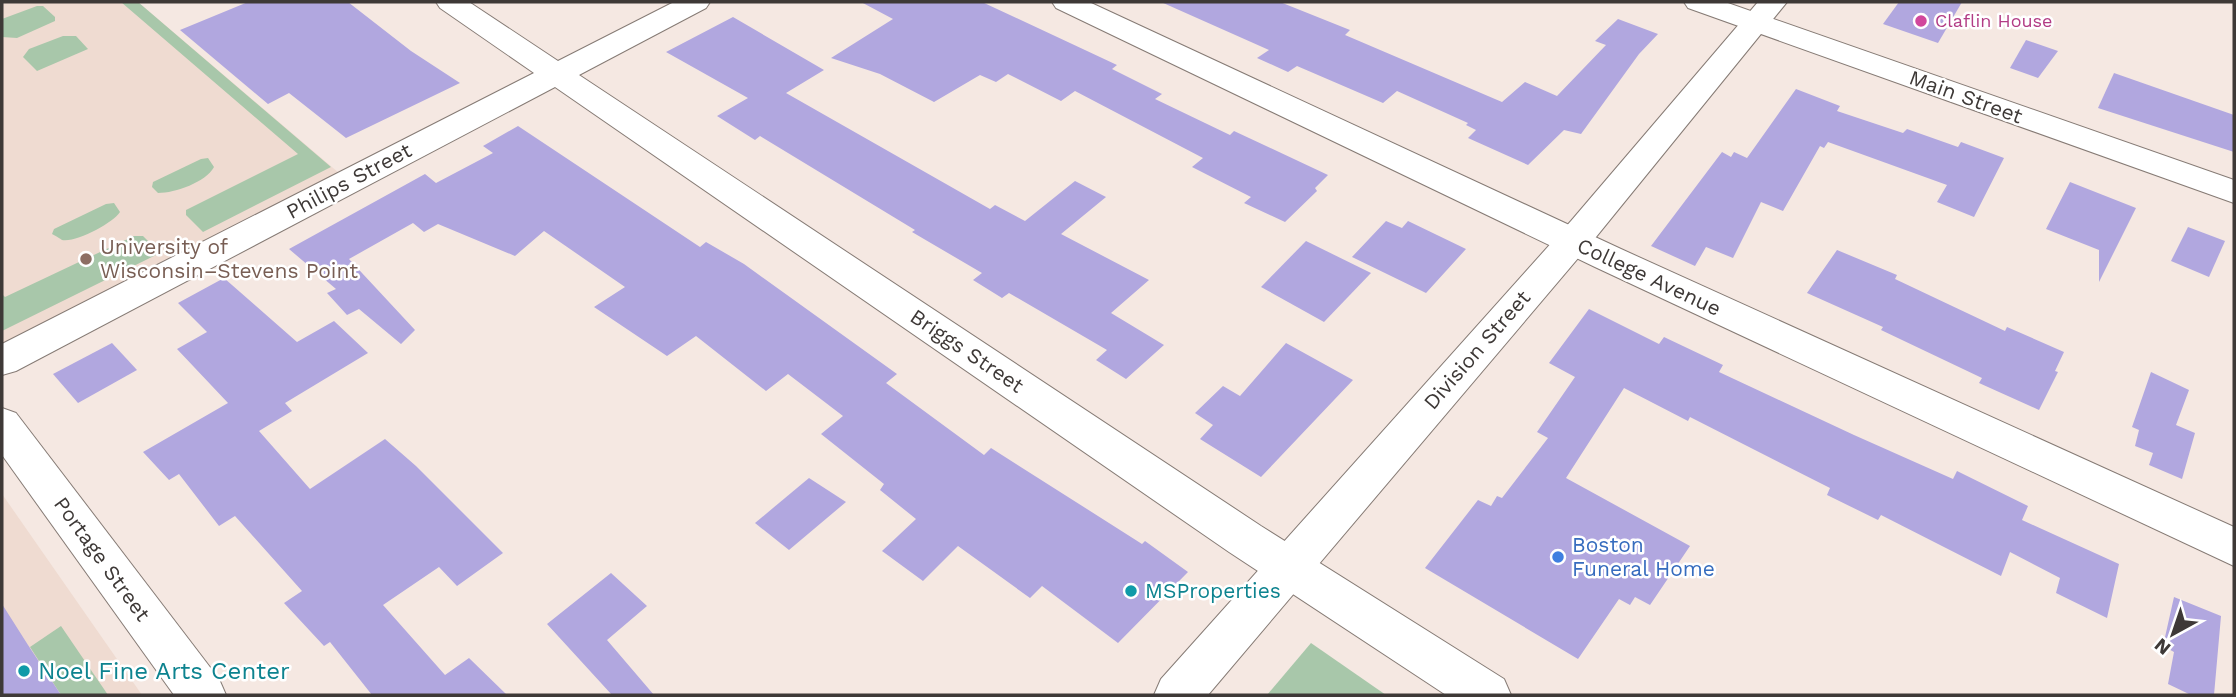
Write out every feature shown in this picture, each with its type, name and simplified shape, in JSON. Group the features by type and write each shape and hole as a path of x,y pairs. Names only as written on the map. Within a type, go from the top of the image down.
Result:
{"street":[{"name":"Briggs Street","path":"450,2 1287,567 1487,695"},
{"name":"Philips Street","path":"2,361 696,2"},
{"name":"College Avenue","path":"1066,2 1572,241 2234,547"},
{"name":"Main Street","path":"1698,2 1764,12 2234,192"},
{"name":"Division Street","path":"1178,695 1572,241 1764,12"},
{"name":"Portage Street","path":"2,424 202,695"}],"shaded area":[{"name":"University of Wisconsin–Stevens Point","path":"2,2 138,2 339,173 2,345"},
{"path":"2,494 142,695 2,695"}],"green space":[{"path":"121,2 138,2 331,167 203,232 186,215 186,210 298,154"},
{"path":"43,6 55,17 55,21 17,38 2,37 2,19"},
{"path":"63,36 76,36 88,49 37,71 23,57 29,49"},
{"path":"208,158 214,167 197,182 181,189 158,193 152,187 153,182"},
{"path":"114,203 120,212 94,231 68,240 62,240 52,234 54,229 106,204"},
{"path":"134,236 143,236 160,253 2,331 2,294 5,297"},
{"path":"61,626 108,695 61,695 30,647"},
{"path":"1311,643 1386,695 1267,695"}],"building":[{"path":"248,2 348,2 411,51 460,83 346,138 289,93 268,104 180,30"},
{"path":"861,2 982,2 1117,65 1112,69 1162,94 1155,99 1230,135 1234,131 1328,175 1315,188 1317,191 1285,222 1244,203 1251,197 1192,167 1203,158 1075,91 1061,101 1008,74 996,82 980,75 934,102 880,74 831,58 893,19"},
{"path":"1161,2 1280,2 1350,30 1345,35 1502,102 1525,82 1557,96 1606,45 1595,41 1618,19 1658,34 1639,54 1581,134 1564,130 1528,165 1468,138 1476,130 1466,125 1468,123 1397,91 1383,103 1297,66 1288,72 1257,58 1269,50"},
{"name":"Claflin House","path":"1899,2 1962,2 1938,43 1883,24"},
{"path":"733,17 824,70 786,93 990,209 995,205 1025,221 1075,181 1106,197 1061,234 1149,280 1111,313 1164,345 1126,379 1096,360 1107,350 1009,293 1002,298 973,280 982,273 912,232 915,230 760,136 755,140 717,116 748,98 666,52"},
{"path":"2026,40 2058,51 2038,78 2010,68"},
{"path":"2114,73 2234,115 2234,152 2098,108"},
{"path":"1796,89 1840,106 1837,111 1903,133 1907,129 1958,147 1961,142 2004,158 1974,217 1937,202 1947,185 1828,142 1824,148 1820,146 1783,211 1761,202 1733,258 1706,247 1695,266 1651,246 1722,152 1731,157 1734,152 1747,158"},
{"path":"518,126 700,247 706,242 744,264 897,374 886,383 984,455 991,448 1142,544 1145,541 1188,572 1118,643 1042,586 1030,598 958,546 923,581 882,551 916,519 880,490 884,484 821,434 843,416 788,374 766,391 696,336 667,356 594,307 625,287 544,231 515,256 438,224 424,232 413,223 349,259 415,330 401,344 359,309 347,315 327,293 336,289 289,249 425,174 436,183 493,153 483,146"},
{"path":"2070,182 2136,208 2099,282 2099,250 2046,229"},
{"path":"1386,221 1402,228 1408,221 1466,249 1426,293 1352,257"},
{"path":"2188,227 2225,241 2209,277 2171,261"},
{"path":"1306,241 1371,273 1324,322 1261,287"},
{"path":"1837,250 1897,275 1895,279 2005,331 2007,327 2064,352 2055,371 2058,372 2039,410 1979,383 1982,378 1881,330 1883,327 1807,293"},
{"path":"224,278 297,342 334,321 368,353 285,403 292,411 259,431 310,489 385,439 416,466 503,553 457,586 439,567 383,605 445,675 469,658 507,695 372,695 330,642 324,646 284,603 302,591 235,516 219,526 179,474 169,480 143,452 228,403 177,349 207,332 178,303"},
{"path":"1589,309 1659,344 1664,337 1723,365 1719,372 1854,435 1953,479 1957,471 2028,506 2022,520 2119,564 2107,618 2056,593 2060,578 2010,552 2001,576 1881,515 1878,520 1827,495 1830,488 1690,417 1688,421 1624,388 1566,478 1690,546 1650,605 1635,597 1630,605 1619,599 1578,659 1425,568 1478,500 1491,506 1497,496 1502,498 1548,438 1537,432 1575,377 1549,363"},
{"path":"112,343 137,370 78,403 53,374"},
{"path":"1286,343 1353,380 1261,477 1200,439 1213,425 1195,413 1223,386 1240,396"},
{"path":"2151,372 2189,390 2176,425 2195,433 2182,479 2149,465 2153,453 2135,446 2139,430 2132,427"},
{"path":"809,478 846,502 789,550 755,523"},
{"path":"611,573 647,606 607,640 654,695 612,695 547,624"},
{"path":"2174,597 2221,616 2214,695 2191,695 2168,684 2174,652 2163,646"},
{"name":"Noel Fine Arts Center","path":"2,604 28,645 61,695 2,695"}],"place":[{"name":"Claflin House","path":"1921,21"},
{"name":"University of Wisconsin–Stevens Point","path":"86,259"},
{"name":"Boston Funeral Home","path":"1558,557"},
{"name":"MSProperties","path":"1131,591"},
{"name":"Noel Fine Arts Center","path":"24,671"}]}
